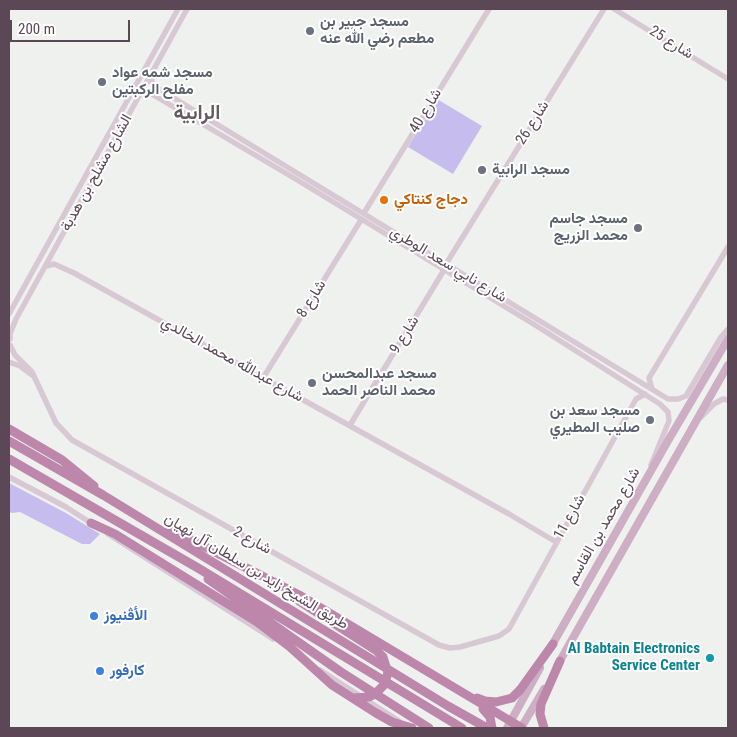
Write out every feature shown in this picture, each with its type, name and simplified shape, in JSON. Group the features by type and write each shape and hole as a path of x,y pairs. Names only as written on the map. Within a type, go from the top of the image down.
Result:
{"highway":[{"path":"9,429 75,469 103,495"},
{"name":"طريق الشيخ زايد بن سلطان آل نهيان","path":"9,441 103,495 487,728"},
{"name":"طريق الشيخ زايد بن سلطان آل نهيان","path":"9,459 198,568 462,728"},
{"path":"91,523 115,534 248,616 276,635 326,680 386,719 419,727 436,728"},
{"path":"156,527 186,537 223,557 301,602 377,651 385,660 388,673 386,679 380,690 369,697 353,698"},
{"path":"223,557 301,596 466,696 508,725 522,728"},
{"path":"198,568 218,587 419,727"},
{"path":"410,662 478,698 491,702 502,702 515,694 553,644"},
{"path":"544,728 540,714 542,704 560,661"},
{"path":"466,696 485,710 490,717 492,728"}],"main road":[{"name":"شارع محمد بن القاسم","path":"508,725 643,485 728,339"},
{"name":"شارع محمد بن القاسم","path":"522,728 728,365"}],"street":[{"name":"الشارع مشلح بن هدبة","path":"9,314 178,9"},
{"name":"الشارع مشلح بن هدبة","path":"10,342 10,334 16,319 150,74 188,9"},
{"name":"شارع 40","path":"364,213 488,9"},
{"name":"شارع 26","path":"446,264 604,9"},
{"name":"شارع 25","path":"614,9 728,79"},
{"name":"شارع نابي سعد الوطري","path":"150,74 152,83 159,89 364,213 398,239"},
{"name":"شارع نابي سعد الوطري","path":"141,92 150,93 361,220 446,264 668,399 674,400 686,396 721,337 728,329"},
{"path":"120,114 122,118 128,117"},
{"path":"207,126 206,122 211,120"},
{"path":"113,125 118,124 120,130"},
{"name":"شارع 8","path":"263,378 361,220"},
{"name":"شارع نابي سعد الوطري","path":"411,246 444,270 664,407 670,416 643,485"},
{"path":"649,378 728,247"},
{"name":"شارع عبدالله محمد الخالدي","path":"54,252 56,260 64,267 350,425 556,542"},
{"name":"شارع عبدالله محمد الخالدي","path":"46,266 54,264 64,267"},
{"name":"شارع 9","path":"350,425 444,270"},
{"name":"شارع 2","path":"10,342 15,355 28,366 52,416 72,440 440,645 456,648 504,634"},
{"path":"9,362 20,366 34,377"},
{"path":"645,394 636,399 629,380 649,378"},
{"path":"649,378 655,396 651,398"},
{"name":"شارع 11","path":"504,634 512,624 636,399"},
{"path":"697,422 714,404 723,399 728,400"},
{"path":"9,477 66,507 130,550 419,727"}],"shaded area":[{"path":"437,99 482,126 453,174 408,147"},
{"path":"9,483 66,513 100,534 90,544 82,544 20,512 9,512"}],"place":[{"name":"مسجد جبير بن مطعم رضي الله عنه","path":"310,31"},
{"name":"مسجد شمه عواد مفلح الركبتين","path":"102,82"},
{"name":"مسجد الرابية","path":"482,170"},
{"name":"دجاج كنتاكي","path":"384,200"},
{"name":"مسجد جاسم محمد الزريج","path":"638,228"},
{"name":"مسجد عبدالمحسن محمد الناصر الحمد","path":"312,383"},
{"name":"مسجد سعد بن صليب المطيري","path":"650,420"},
{"name":"الأڤنيوز","path":"94,616"},
{"name":"Al Babtain Electronics Service Center","path":"710,658"},
{"name":"كارفور","path":"100,671"}],"district":[{"name":"الرابية","path":"197,114"}]}
